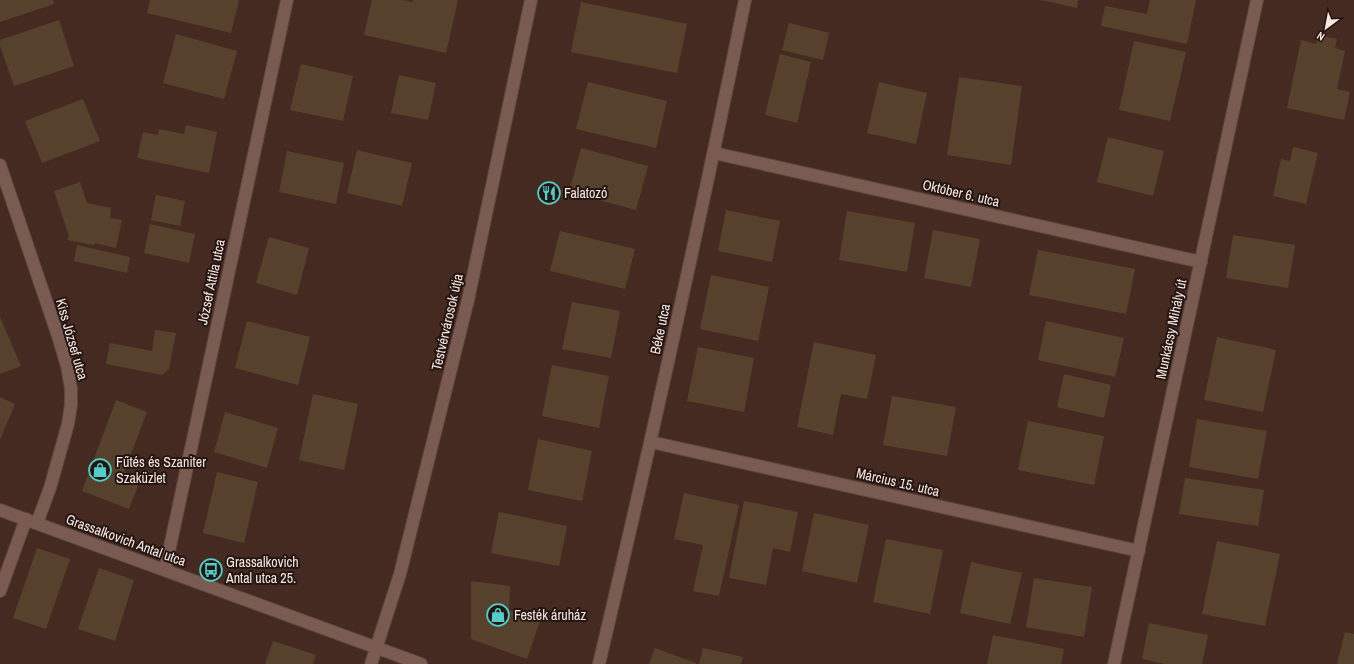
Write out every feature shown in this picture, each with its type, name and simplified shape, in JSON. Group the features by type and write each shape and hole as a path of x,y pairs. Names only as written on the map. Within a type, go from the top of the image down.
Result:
{"street":[{"name":"József Attila utca","path":"165,570 287,0"},
{"name":"Testvérvárosok útja","path":"371,664 400,574 468,300 530,0"},
{"name":"Béke utca","path":"599,664 651,442 714,153 745,0"},
{"name":"Munkácsy Mihály út","path":"1114,664 1257,0"},
{"name":"Október 6. utca","path":"714,153 1201,262"},
{"name":"Kiss József utca","path":"0,166 58,336 67,366 71,389 71,405 68,424 50,488 31,521 0,591"},
{"name":"Március 15. utca","path":"651,442 1139,551"},
{"name":"Grassalkovich Antal utca","path":"0,510 421,664"}],"building":[{"path":"0,0 53,0 54,4 0,22"},
{"path":"150,0 239,0 231,33 147,13"},
{"path":"372,0 402,0 412,2 413,0 458,0 446,53 364,35"},
{"path":"1041,0 1078,0 1077,8"},
{"path":"1150,0 1196,0 1187,44 1101,26 1105,6 1147,14"},
{"path":"581,2 687,24 677,73 571,52"},
{"path":"59,20 74,66 14,86 0,46 0,40"},
{"path":"789,23 829,33 823,60 782,50"},
{"path":"176,34 237,51 224,99 163,83"},
{"path":"1318,35 1337,39 1335,48 1345,51 1337,89 1350,92 1344,120 1287,108 1301,40 1316,44"},
{"path":"1134,41 1186,52 1170,121 1119,110"},
{"path":"780,54 811,62 797,123 765,115"},
{"path":"301,64 353,76 343,121 290,110"},
{"path":"399,75 436,83 428,120 391,113"},
{"path":"959,77 1022,86 1011,165 947,155"},
{"path":"588,82 667,101 656,148 576,129"},
{"path":"879,82 927,93 916,144 867,133"},
{"path":"83,99 100,141 42,163 25,121"},
{"path":"186,125 217,132 209,173 137,158 143,132 158,135 159,129 184,134"},
{"path":"1108,137 1164,151 1153,196 1097,182"},
{"path":"1293,147 1318,153 1306,204 1273,196 1281,159 1290,161"},
{"path":"581,148 648,166 636,210 569,192"},
{"path":"357,150 412,163 402,206 347,193"},
{"path":"287,151 344,163 336,204 279,192"},
{"path":"80,182 87,203 111,208 110,218 122,220 116,248 95,243 94,245 67,240 69,236 54,191"},
{"path":"156,195 185,201 180,226 151,220"},
{"path":"726,210 780,221 772,262 718,251"},
{"path":"847,211 915,223 907,272 839,260"},
{"path":"150,224 195,234 189,263 144,253"},
{"path":"933,230 980,239 971,287 924,278"},
{"path":"560,231 635,249 625,289 550,271"},
{"path":"1233,235 1295,245 1288,288 1226,278"},
{"path":"269,237 309,248 297,295 256,283"},
{"path":"77,245 130,257 127,273 74,261"},
{"path":"1038,250 1135,269 1126,314 1029,295"},
{"path":"711,275 769,287 758,341 700,329"},
{"path":"572,302 620,311 611,358 562,349"},
{"path":"0,317 21,366 0,374"},
{"path":"247,321 310,337 298,385 235,368"},
{"path":"1046,321 1124,338 1115,377 1038,360"},
{"path":"155,330 176,333 169,369 162,375 106,364 110,343 152,351"},
{"path":"1217,337 1276,350 1263,412 1204,400"},
{"path":"814,342 876,355 867,399 841,394 833,435 797,427"},
{"path":"698,347 754,358 744,412 687,401"},
{"path":"552,365 609,376 599,428 542,416"},
{"path":"1064,374 1111,385 1104,418 1057,407"},
{"path":"313,394 358,404 344,470 299,460"},
{"path":"892,396 956,407 947,456 883,445"},
{"path":"0,397 15,404 0,440"},
{"path":"116,400 147,412 124,472 141,478 129,509 82,491"},
{"path":"225,412 278,428 267,468 214,452"},
{"path":"1197,419 1267,431 1258,479 1189,467"},
{"path":"1028,421 1104,436 1094,485 1018,470"},
{"path":"538,439 592,451 582,501 528,490"},
{"path":"217,472 258,482 244,543 203,533"},
{"path":"1185,478 1264,490 1258,526 1179,514"},
{"path":"684,493 739,505 719,596 693,591 703,545 674,539"},
{"path":"744,501 798,512 790,552 773,548 766,585 729,578"},
{"path":"499,512 567,526 559,566 491,553"},
{"path":"814,513 869,525 857,583 802,571"},
{"path":"886,539 943,550 930,614 873,602"},
{"path":"1217,541 1280,554 1265,626 1202,614"},
{"path":"37,548 70,559 46,629 13,618"},
{"path":"971,562 1022,573 1010,624 960,613"},
{"path":"99,568 134,580 115,641 78,629"},
{"path":"1034,578 1092,587 1084,637 1026,627"},
{"name":"Festék áruház","path":"471,581 510,586 509,610 540,621 527,659 471,639"},
{"path":"1149,623 1208,635 1202,664 1165,664 1142,659"},
{"path":"1345,632 1354,634 1354,664 1337,664"},
{"path":"993,635 1064,649 1061,664 987,664"},
{"path":"273,641 316,655 313,664 265,664"},
{"path":"655,648 696,663 696,664 649,664"},
{"path":"703,648 743,657 741,664 699,664"}],"place":[{"name":"Falatozó","path":"549,193"},
{"name":"Fűtés és Szaniter Szaküzlet","path":"100,470"},
{"name":"Grassalkovich Antal utca 25.","path":"211,570"},
{"name":"Festék áruház","path":"498,615"}]}
